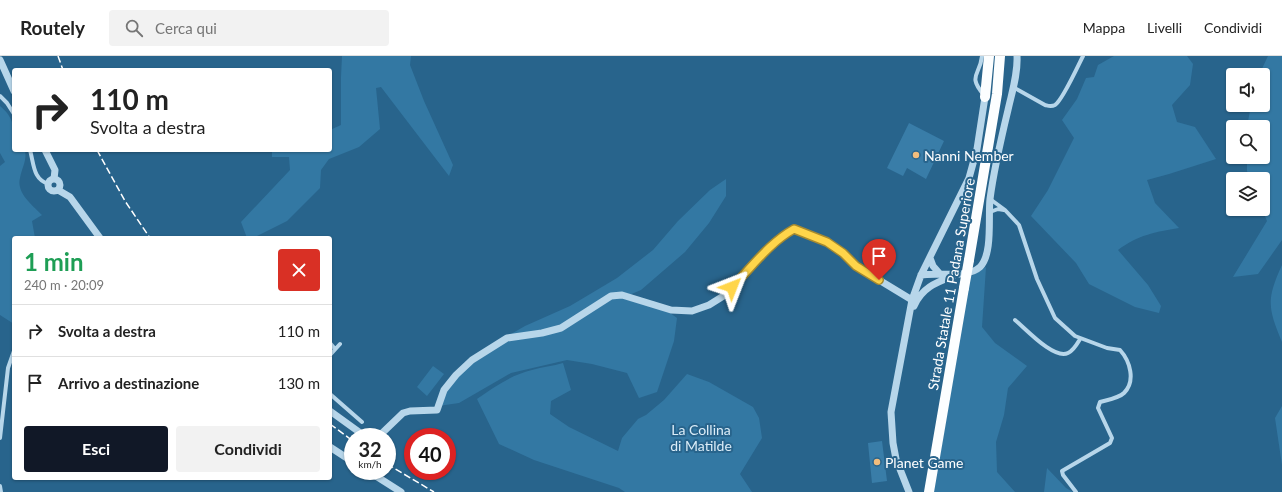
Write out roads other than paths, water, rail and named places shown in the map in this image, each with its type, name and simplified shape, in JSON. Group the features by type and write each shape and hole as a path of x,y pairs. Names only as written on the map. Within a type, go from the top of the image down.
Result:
{"highway":[{"path":"985,97 989,56"},
{"name":"Strada Statale 11 Padana Superiore","path":"929,492 997,94 1000,56"}],"street":[{"path":"909,492 896,459 893,443 891,412 911,313 912,300 921,275 969,178 977,149 985,97 975,84 975,78 982,56"},
{"path":"911,313 922,292 936,282 975,270 986,260 990,199 1015,79 1017,56"},
{"path":"1013,87 1049,107 1055,105 1061,98 1083,56"},
{"path":"0,60 12,87"},
{"path":"0,96 12,111"},
{"path":"30,152 36,176 42,182 52,181 60,183 58,190 70,197 99,236"},
{"path":"46,152 55,170 52,181"},
{"path":"990,199 1005,210 1019,225 1034,272 1055,318 1080,339 1107,348 1120,350 1127,358 1131,370 1129,386 1123,394 1100,402 1098,408 1112,438 1110,443 1062,471 1063,475 1076,492"},
{"path":"989,212 998,209 1005,210"},
{"path":"387,428 403,413 410,411 437,410 444,390 456,375 472,360 507,338 542,333 561,328 611,296 622,295 672,310 692,311 709,305 725,295 767,250 783,235 794,229 827,242 843,253 856,266 912,300"},
{"path":"930,258 933,266 940,274"},
{"path":"921,275 959,274"},
{"path":"921,275 936,282"},
{"path":"1015,320 1039,341 1060,355 1071,352 1080,339"},
{"path":"332,354 340,344"},
{"path":"332,345 336,349"},
{"path":"0,438 8,368 12,357"},
{"path":"332,396 362,422"},
{"path":"332,412 354,428"},
{"path":"332,448 344,456"},
{"path":"382,480 401,492"},
{"path":"0,486 1,492"}],"railway":[{"path":"58,56 62,68"},
{"path":"98,152 125,201 149,236"},
{"path":"332,425 344,434"},
{"path":"396,469 434,492"}],"place":[{"name":"Nanni Nember","path":"916,155"},
{"name":"Planet Game","path":"877,462"}],"park label":[{"name":"La Collina di Matilde","path":"701,438"}]}
